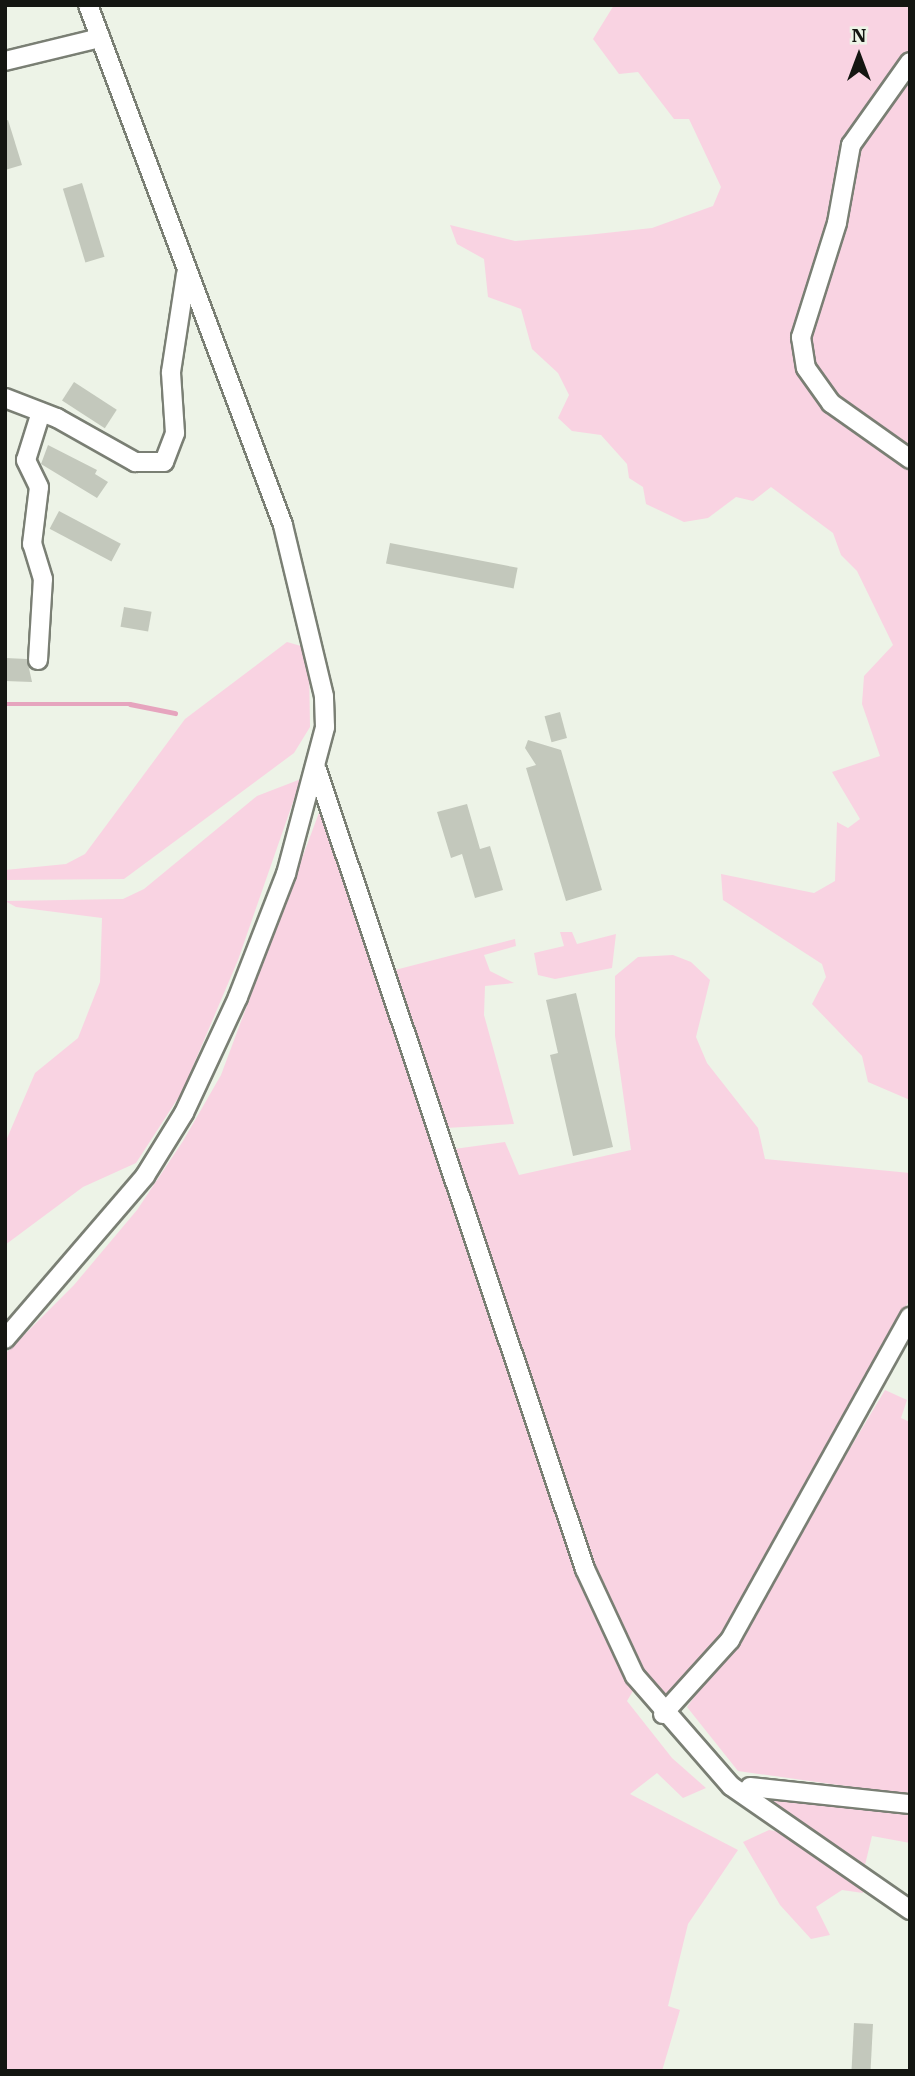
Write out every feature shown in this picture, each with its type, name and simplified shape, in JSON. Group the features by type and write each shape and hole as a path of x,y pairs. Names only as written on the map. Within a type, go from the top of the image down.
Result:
{"street":[{"path":"5,1339 145,1176 184,1113 248,973 317,770 324,696 300,581 88,5"},
{"path":"5,61 100,38"},
{"path":"910,62 851,145 837,223 801,338 806,368 831,403 910,459"},
{"path":"5,398 41,412 135,462 164,462 175,433 171,372 186,271"},
{"path":"38,660 43,579 32,544 39,487 26,460 41,412"},
{"path":"317,770 585,1569 635,1676 663,1714 731,1786 910,1910"},
{"path":"663,1714 730,1640 910,1317"},
{"path":"750,1787 910,1804"}],"shaded area":[{"path":"614,5 910,5 910,51 851,128 832,218 799,315 818,398 844,426 910,467 910,1100 868,1082 862,1056 812,1004 826,977 822,964 723,900 721,874 814,893 835,881 837,822 848,828 860,819 832,772 880,756 862,704 864,676 893,645 857,571 841,555 833,533 771,487 753,501 736,497 708,518 684,522 646,504 643,487 629,478 627,464 601,435 572,431 558,418 569,395 558,373 532,349 521,309 488,297 484,259 457,244 450,225 515,241 652,228 713,206 721,187 689,119 674,119 638,72 619,74 593,39"},
{"path":"910,69 910,453 853,418 812,364 808,337 856,148"},
{"path":"287,642 301,646 309,665 310,727 294,753 124,879 5,880 5,870 66,864 85,854 185,719"},
{"path":"301,779 238,960 182,1092 136,1163 83,1187 5,1245 5,1143 35,1073 78,1038 100,982 102,918 16,907 5,901 123,899 144,889 257,796"},
{"path":"320,810 331,819 590,1602 633,1691 627,1701 672,1758 706,1788 683,1798 657,1773 630,1794 738,1850 688,1924 668,2006 680,2010 662,2071 5,2071 5,1354 74,1285 137,1210 183,1141 221,1075"},
{"path":"560,932 572,932 577,944 616,934 612,968 555,979 538,975 534,953 564,946"},
{"path":"515,939 516,946 484,955 490,971 514,983 485,986 484,1015 514,1124 446,1128 395,970"},
{"path":"673,955 691,962 710,980 696,1037 707,1063 758,1128 765,1159 910,1173 910,1299 724,1638 668,1697 648,1686 590,1565 454,1149 505,1142 519,1175 631,1150 615,1036 615,976 638,957"},
{"path":"885,1390 907,1400 901,1418 910,1422 910,1795 738,1771 687,1707 733,1644"},
{"path":"774,1795 910,1809 910,1843 872,1836 865,1865 769,1803"},
{"path":"769,1830 787,1833 864,1882 863,1893 842,1890 816,1907 830,1935 811,1939 780,1905 743,1842"}],"building":[{"path":"8,120 22,165 5,170 5,121"},
{"path":"82,183 105,257 85,262 63,189"},
{"path":"74,382 117,410 105,428 62,400"},
{"path":"48,445 97,470 95,474 108,482 97,498 41,464"},
{"path":"59,511 121,544 111,562 50,529"},
{"path":"390,543 518,568 514,588 386,564"},
{"path":"124,607 152,612 148,632 121,627"},
{"path":"5,658 27,659 32,682 5,681"},
{"path":"560,712 567,738 552,742 545,716"},
{"path":"528,740 561,750 602,890 566,901 526,768 536,765 525,748"},
{"path":"467,804 480,849 490,846 503,890 475,898 462,854 451,858 437,812"},
{"path":"576,993 613,1147 573,1156 550,1055 558,1053 546,1000"},
{"path":"854,2023 873,2024 871,2071 851,2071"}],"waterway":[{"path":"5,704 130,704 175,713"}]}
